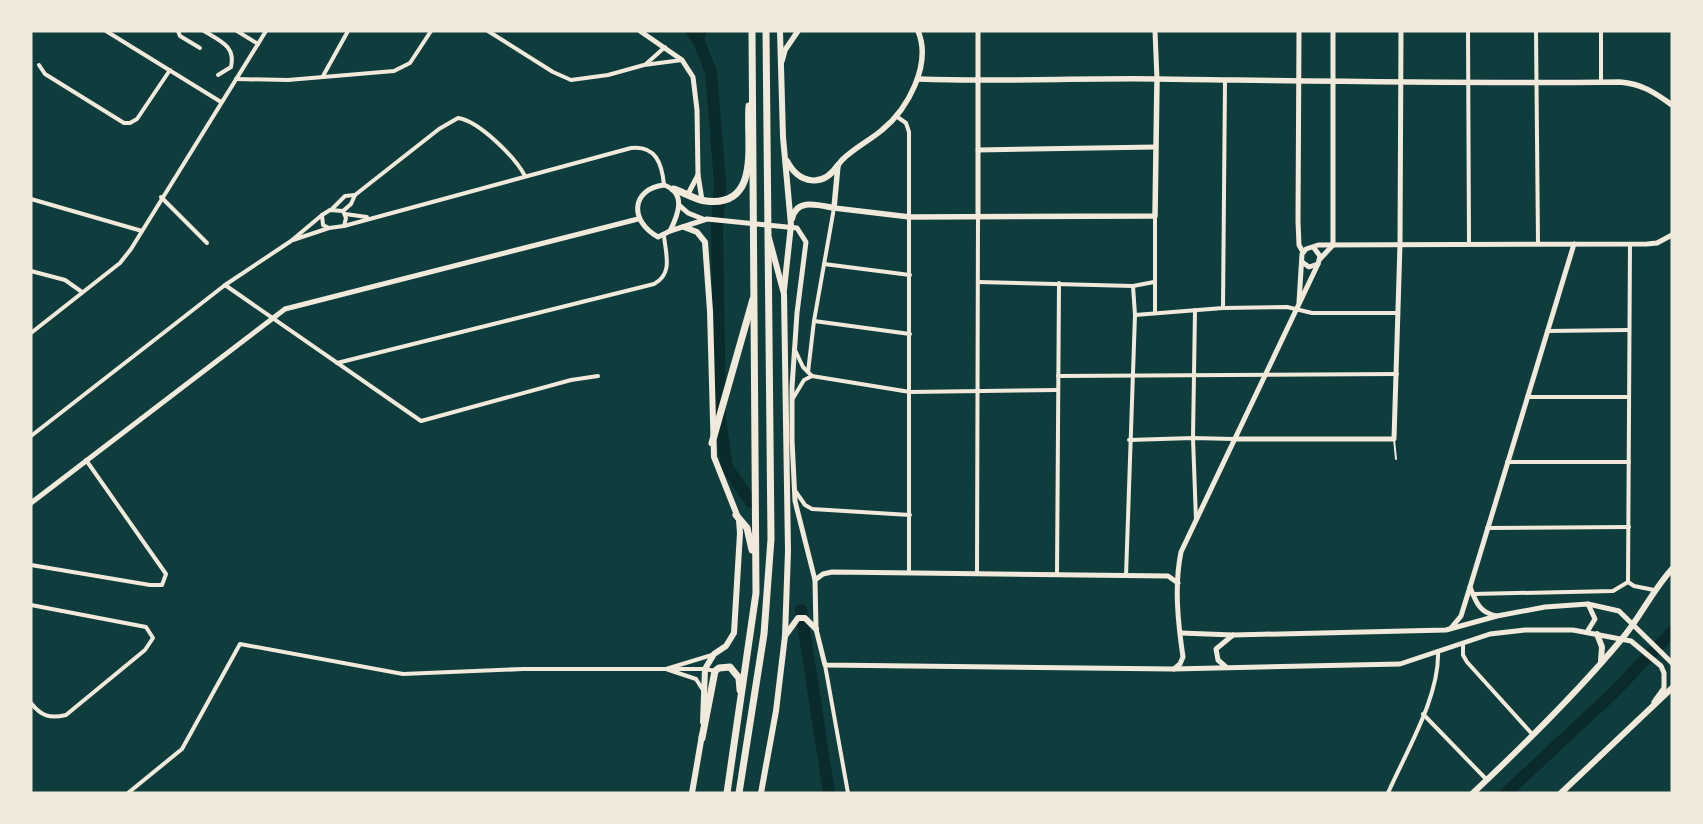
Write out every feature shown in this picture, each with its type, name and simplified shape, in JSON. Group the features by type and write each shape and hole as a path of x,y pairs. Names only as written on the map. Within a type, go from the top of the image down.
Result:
{"highway":[{"path":"727,793 756,593 756,289 752,31"},
{"path":"739,793 764,634 771,539 766,31"},
{"path":"673,189 705,201 727,200 740,191 747,176 748,121 752,68"},
{"path":"712,443 756,289"},
{"path":"736,515 744,523 750,540 756,593"},
{"path":"702,738 715,671 725,667 736,672 740,694 738,719"}],"main road":[{"path":"780,31 785,156 791,225"},
{"path":"781,65 786,50 798,31"},
{"path":"785,156 797,174 809,180 824,180 832,176 848,153 883,130 896,116 919,79 923,59 918,31"},
{"path":"919,79 978,82 1157,79 1401,84 1634,83 1642,85 1672,105"},
{"path":"761,793 776,711 784,636 788,551 784,294 793,214 804,204 910,216 1155,216 1157,79"},
{"path":"834,208 838,165"},
{"path":"684,227 697,232 705,242 710,324 712,443 714,457 736,515 740,542 734,633 726,646 714,654 705,669 702,738 692,793"},
{"path":"768,232 784,294"},
{"path":"1473,793 1533,734 1622,639 1654,590 1672,569"},
{"path":"784,636 798,618 805,618 816,628"},
{"path":"1598,634 1602,647 1601,662"},
{"path":"1561,793 1672,688"}],"street":[{"path":"106,31 221,102"},
{"path":"178,31 180,36 200,48"},
{"path":"204,31 230,47 232,52 231,67 218,75"},
{"path":"237,31 258,44"},
{"path":"31,333 120,263 142,231 161,197 266,31"},
{"path":"323,76 348,31"},
{"path":"236,79 266,81 381,73 402,68 410,63 431,31"},
{"path":"488,31 558,75 571,80 608,75 644,65 682,60"},
{"path":"640,31 665,47 690,69 696,89 698,175 705,201"},
{"path":"977,574 979,392 978,31"},
{"path":"1155,31 1157,79"},
{"path":"1298,307 1302,262 1298,221 1299,31"},
{"path":"1302,262 1309,267 1319,261 1333,246 1333,31"},
{"path":"1130,440 1193,438 1394,439 1397,374 1396,313 1400,244 1401,31"},
{"path":"1468,31 1469,244"},
{"path":"1536,31 1538,243"},
{"path":"1601,31 1601,82"},
{"path":"644,65 665,47"},
{"path":"39,65 45,74 124,123 137,120 170,70"},
{"path":"1223,308 1225,81"},
{"path":"896,116 906,123 909,132 909,572"},
{"path":"344,226 344,213 355,195 439,129 458,118 470,121 507,153 525,176"},
{"path":"291,240 329,228 344,226 369,217 638,147 654,153 662,168 664,185"},
{"path":"978,150 1156,147"},
{"path":"688,194 698,175"},
{"path":"670,232 680,205 678,195 673,189 664,185 656,186 644,194 639,203 638,219 650,232 658,237 664,236 705,219"},
{"path":"31,436 225,285 291,240 345,196 355,195"},
{"path":"161,197 207,242"},
{"path":"31,199 142,231"},
{"path":"680,205 688,213 705,219 797,228 806,242 794,349 792,400 795,491 800,527 815,580 816,628 825,665 848,793"},
{"path":"808,372 814,321 834,208"},
{"path":"330,210 369,217"},
{"path":"322,215 322,222 329,228"},
{"path":"1155,216 1155,313"},
{"path":"31,503 285,308 638,219"},
{"path":"1302,252 1318,245 1657,243 1672,235"},
{"path":"337,363 654,284 660,281 667,269 664,236"},
{"path":"1446,630 1458,622 1470,586 1574,244"},
{"path":"1628,582 1630,244"},
{"path":"815,580 823,574 832,572 1126,576 1168,576 1172,574 1179,563 1196,520 1319,261 1318,251 1314,248"},
{"path":"824,264 910,275"},
{"path":"31,270 65,280 82,292"},
{"path":"978,282 1133,286 1154,282"},
{"path":"1057,574 1059,283"},
{"path":"225,285 421,421 571,380 598,376"},
{"path":"1126,576 1135,315 1133,286"},
{"path":"1135,315 1223,308 1287,307 1298,307 1312,313 1396,313"},
{"path":"1195,310 1193,438 1196,520"},
{"path":"814,321 910,334"},
{"path":"1547,331 1628,330"},
{"path":"794,349 812,376 910,392 1058,390"},
{"path":"1058,376 1397,374"},
{"path":"792,400 804,380 812,376"},
{"path":"1527,397 1629,397"},
{"path":"31,564 156,586 162,585 166,578 166,574 86,460"},
{"path":"1507,462 1629,462"},
{"path":"795,491 804,505 812,509 910,515"},
{"path":"1487,528 1629,527"},
{"path":"1173,669 1180,664 1183,657 1178,612 1179,563"},
{"path":"1168,576 1178,583"},
{"path":"1628,582 1634,586 1654,590"},
{"path":"1473,594 1613,591 1628,582"},
{"path":"1470,586 1483,612 1497,616"},
{"path":"1180,633 1233,635 1446,630 1497,616 1560,604 1588,604 1604,605 1619,611 1672,663"},
{"path":"1587,632 1595,619 1588,604"},
{"path":"31,605 146,627 153,638 145,650 66,715 53,718 42,714 31,703"},
{"path":"825,665 1173,669 1400,664 1490,634 1525,630 1587,632 1636,643 1661,666 1666,677 1664,688 1649,708"},
{"path":"1229,668 1218,660 1216,649 1233,635"},
{"path":"1463,642 1463,656 1467,662 1533,734"},
{"path":"128,793 182,749 240,644 402,674 522,669 705,669 715,671"},
{"path":"1388,793 1423,714 1437,674 1438,651"},
{"path":"666,669 697,661 714,654"},
{"path":"666,669 696,679 703,690"},
{"path":"1423,714 1487,780"}],"lane":[{"path":"1394,439 1396,460"}],"waterway":[{"path":"691,31 699,42 711,72 720,183 717,229 720,419 727,467 751,502"},
{"path":"699,42 703,31"},
{"path":"801,610 829,793"},
{"path":"1506,793 1611,695 1672,632"}]}
